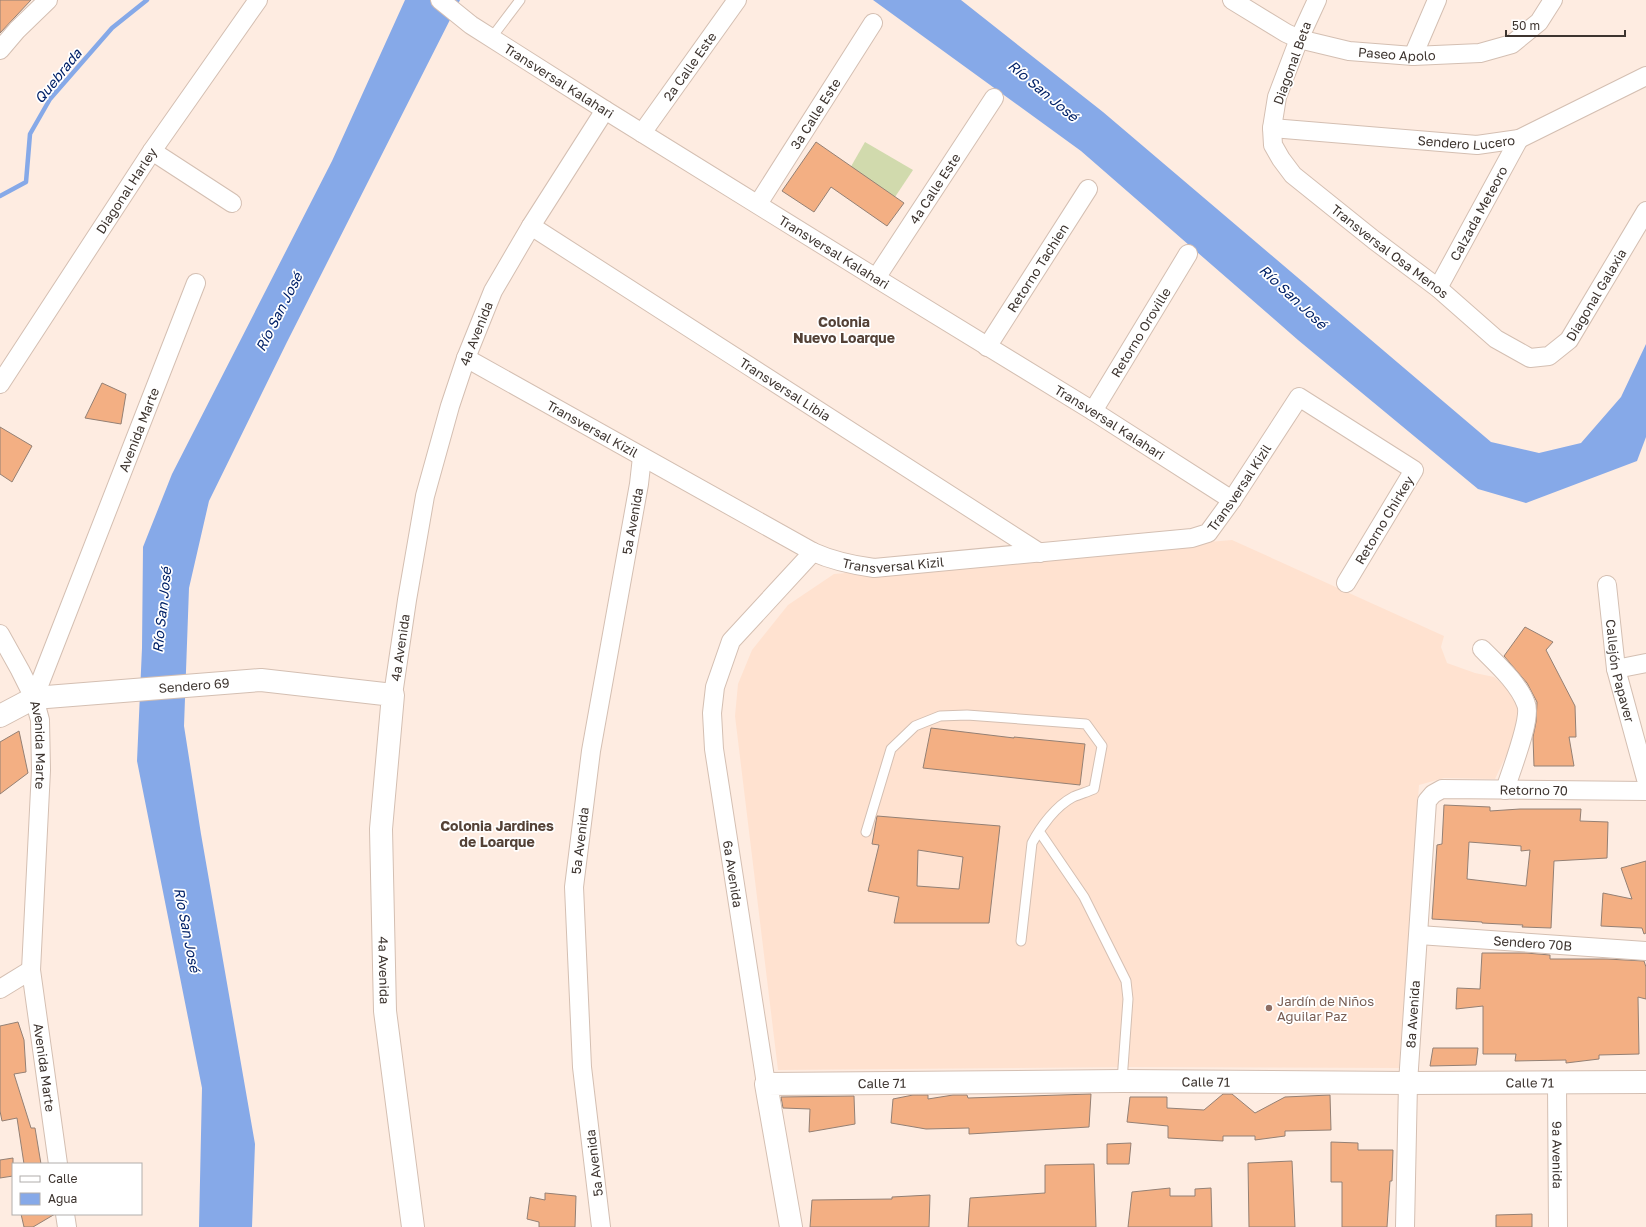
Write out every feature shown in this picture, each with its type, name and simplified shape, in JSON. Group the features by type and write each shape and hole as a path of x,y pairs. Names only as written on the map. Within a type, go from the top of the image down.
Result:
{"street":[{"path":"0,50 17,30 48,0"},
{"name":"Diagonal Harley","path":"0,384 152,151 258,0"},
{"name":"Transversal Kalahari","path":"440,0 471,24 605,110 1093,411 1232,500"},
{"name":"2a Calle Este","path":"642,133 737,0"},
{"name":"Paseo Apolo","path":"1232,0 1286,33 1299,39 1349,51 1413,56 1480,53 1512,44 1538,22 1553,0"},
{"name":"Diagonal Beta","path":"1272,128 1278,97 1299,39 1317,0"},
{"path":"1413,56 1437,0"},
{"name":"3a Calle Este","path":"758,204 873,23"},
{"name":"Sendero Lucero","path":"1272,128 1477,144 1519,139 1646,76"},
{"name":"4a Calle Este","path":"876,278 994,98"},
{"name":"4a Avenida","path":"413,1227 385,1011 381,829 393,694 406,600 425,496 450,406 466,358 493,291 531,226 605,110"},
{"name":"Transversal Osa Menos","path":"1272,128 1273,145 1293,175 1374,240 1438,288 1496,339 1530,358"},
{"name":"Calzada Meteoro","path":"1438,288 1519,139"},
{"path":"152,151 232,203"},
{"name":"Retorno Tachien","path":"987,347 1088,189"},
{"name":"Diagonal Galaxia","path":"1530,358 1548,356 1569,340 1646,211"},
{"name":"Transversal Libia","path":"531,226 1040,553"},
{"name":"Retorno Oroville","path":"1093,411 1188,254"},
{"name":"Avenida Marte","path":"58,1163 31,970 41,770 40,720 34,698 196,283"},
{"name":"Transversal Kizil","path":"466,358 813,552 832,560 850,565 874,568 1192,538 1208,533 1232,500 1299,397"},
{"name":"Retorno Chirkey","path":"1299,397 1414,470 1346,583"},
{"name":"5a Avenida","path":"601,1227 582,1067 574,886 591,751 639,484 642,457"},
{"name":"6a Avenida","path":"791,1227 766,1084 714,749 712,713 715,687 731,641 813,552"},
{"name":"Callejón Papaver","path":"1607,585 1616,669 1646,779"},
{"path":"0,634 34,698"},
{"path":"1482,649 1510,678 1527,705 1525,725 1505,790"},
{"path":"1616,669 1646,663"},
{"name":"Sendero 69","path":"0,716 34,698 261,680 393,694"},
{"name":"Retorno 70","path":"1427,801 1433,794 1442,789 1646,791"},
{"name":"8a Avenida","path":"1405,1227 1408,1083 1427,801"},
{"name":"Sendero 70B","path":"1419,935 1646,951"},
{"path":"0,989 31,970"},
{"name":"Calle 71","path":"766,1084 1122,1081 1408,1083 1646,1082"},
{"name":"9a Avenida","path":"1557,1083 1558,1227"},
{"path":"65,1215 66,1227"}],"lane":[{"path":"492,38 520,0"},
{"path":"866,832 891,749 915,726 940,716 967,715 1086,724 1102,746 1094,789 1072,798 1038,831 1032,842 1021,941"},
{"path":"1038,831 1084,897 1126,981 1128,999 1122,1081"}],"shaded area":[{"path":"1232,540 1444,636 1441,647 1447,663 1475,673 1494,677 1515,695 1519,717 1511,745 1495,779 1444,778 1419,785 1399,1068 1131,1067 778,1070 735,716 738,684 752,650 788,605 834,574"}],"green space":[{"path":"865,142 913,170 895,197 849,170"}],"water":[{"name":"Río San José","path":"405,0 460,0 287,342 209,501 189,588 184,726 201,834 255,1144 252,1227 199,1227 202,1088 137,761 142,648 143,547 172,474 332,161"},
{"name":"Río San José","path":"873,0 961,0 1103,112 1491,442 1539,453 1581,443 1621,397 1646,344 1646,437 1637,461 1526,503 1478,489 1298,340 1081,151"}],"building":[{"path":"0,0 31,0 0,33"},
{"path":"816,142 904,203 887,226 831,187 814,212 782,191"},
{"path":"102,383 126,394 121,424 85,418"},
{"path":"0,427 32,446 12,482 0,474"},
{"path":"1525,627 1553,642 1546,650 1575,706 1576,737 1569,737 1574,766 1534,766 1533,737 1536,722 1537,702 1527,683 1504,656"},
{"path":"931,728 1014,738 1085,744 1080,785 923,768"},
{"path":"19,731 28,773 0,794 0,742"},
{"path":"1444,805 1490,807 1490,811 1520,809 1581,809 1580,821 1608,822 1607,858 1554,861 1551,928 1432,919 1437,845 1442,844","holes":["1469,842 1521,846 1521,851 1530,850 1526,886 1467,879"]},
{"path":"877,816 1000,826 989,923 894,923 899,897 868,891 879,845 872,844","holes":["918,850 963,857 959,889 917,886"]},
{"path":"1646,861 1646,933 1644,934 1642,928 1601,926 1603,893 1632,899 1621,868"},
{"path":"1482,953 1526,953 1550,955 1550,959 1607,959 1644,961 1646,967 1646,999 1638,997 1639,1054 1599,1055 1599,1059 1566,1063 1566,1060 1515,1061 1516,1054 1483,1054 1483,1006 1456,1009 1457,988 1480,989"},
{"path":"18,1022 24,1040 26,1072 14,1074 31,1128 35,1128 41,1163 24,1163 17,1118 2,1121 0,1111 0,1026"},
{"path":"1433,1048 1478,1048 1476,1065 1430,1066"},
{"path":"1091,1094 1089,1127 969,1134 969,1128 926,1129 891,1123 893,1099 913,1095 928,1095 928,1099 953,1095 967,1095 968,1098"},
{"path":"1223,1094 1232,1094 1255,1113 1285,1097 1330,1095 1331,1130 1285,1131 1285,1136 1255,1140 1255,1136 1223,1136 1223,1141 1168,1138 1168,1126 1127,1122 1130,1097 1167,1097 1167,1108 1204,1110"},
{"path":"854,1096 855,1124 809,1132 810,1109 783,1108 781,1097"},
{"path":"1331,1142 1358,1143 1358,1150 1393,1150 1392,1181 1390,1181 1387,1227 1342,1227 1342,1182 1331,1182"},
{"path":"1131,1143 1129,1164 1107,1164 1107,1144"},
{"path":"13,1158 12,1176 0,1178 0,1160"},
{"path":"1292,1161 1295,1227 1249,1227 1248,1163"},
{"path":"1094,1164 1096,1227 968,1227 970,1198 1045,1193 1045,1165"},
{"path":"1170,1188 1170,1196 1195,1196 1195,1189 1211,1188 1212,1227 1128,1227 1132,1192"},
{"path":"545,1193 576,1196 575,1227 539,1227 539,1222 527,1219 530,1197 545,1200"},
{"path":"930,1195 929,1227 810,1227 812,1200 892,1199 892,1197"},
{"path":"1532,1214 1532,1227 1496,1227 1496,1215"},
{"path":"21,1215 53,1215 33,1227 24,1227"}],"waterway":[{"name":"Quebrada","path":"0,196 26,182 30,134 50,99 112,28 147,0"}],"place":[{"name":"Jardín de Niños Aguilar Paz","path":"1269,1008"}],"district":[{"name":"Colonia Nuevo Loarque","path":"844,330"},
{"name":"Colonia Jardines de Loarque","path":"497,834"}]}
